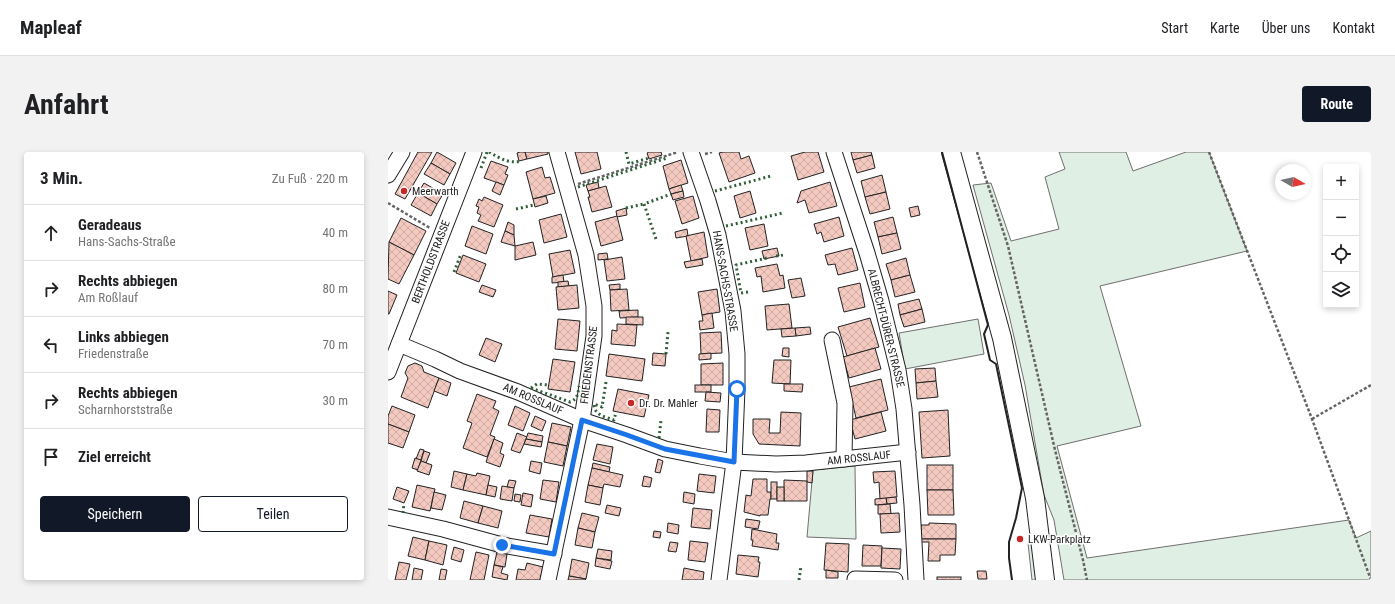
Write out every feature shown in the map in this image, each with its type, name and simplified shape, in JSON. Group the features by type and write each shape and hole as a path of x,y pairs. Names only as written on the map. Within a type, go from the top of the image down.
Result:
{"main road":[{"path":"951,152 1002,338 1035,498 1045,580"}],"street":[{"name":"BERTHOLDSTRASSE","path":"388,372 474,152"},
{"name":"FRIEDENSTRASSE","path":"548,580 582,420 594,336 594,306 586,255 557,152"},
{"name":"ALBRECHT-DÜRER-STRASSE","path":"834,152 866,253 898,370 904,409 908,452 916,580"},
{"name":"HANS-SACHS-STRASSE","path":"697,153 708,201 718,235 733,311 737,354 734,462 718,580"},
{"path":"832,340 845,403 844,459"},
{"name":"AM ROSSLAUF","path":"399,344 460,371 518,392 582,420 665,449 734,462 776,464 806,463 908,452"},
{"path":"388,517 443,529 502,545 554,554"},
{"path":"855,580 895,580"}],"path":[{"path":"576,185 679,152"},
{"path":"697,153 712,152"},
{"path":"977,152 1008,246 1055,450 1087,580"},
{"path":"1209,152 1312,420 1371,580"},
{"path":"388,203 427,226"},
{"path":"1312,420 1371,385"}],"green space":[{"path":"1059,152 1126,152 1133,171 1186,152 1209,152 1247,251 1100,286 1141,426 1057,446 1087,558 1349,520 1356,538 1371,531 1371,580 1064,580 1054,520 1044,495 1025,385 1009,315 973,185 991,183 1011,241 1059,229 1045,177 1065,169"},
{"path":"978,319 984,354 905,369 899,333"},
{"path":"855,466 856,539 807,537 813,470"},
{"path":"1032,535 1038,580 1032,580 1028,543"}],"building":[{"path":"418,152 432,152 405,199 395,194"},
{"path":"437,152 456,163 450,174 431,163"},
{"path":"525,152 527,159 519,161 517,153"},
{"path":"525,152 548,152 548,154 527,159"},
{"path":"575,152 597,152 601,169 581,174"},
{"path":"661,152 662,155 649,159 647,153"},
{"path":"739,152 741,159 749,156 755,173 729,182 719,153"},
{"path":"805,152 818,152 824,172 798,180 791,156"},
{"path":"851,152 871,152 872,155 853,160"},
{"path":"872,155 875,168 857,173 853,160"},
{"path":"681,160 688,183 669,189 663,166"},
{"path":"491,161 508,167 505,174 508,175 504,185 484,178"},
{"path":"431,163 450,174 444,185 424,174"},
{"path":"542,167 545,178 550,177 555,193 533,199 526,172"},
{"path":"882,175 886,192 865,197 861,181"},
{"path":"496,182 504,185 500,195 492,191"},
{"path":"598,182 599,188 588,191 586,185"},
{"path":"830,182 837,206 809,213 805,200 797,203 801,191"},
{"path":"424,183 443,194 437,204 418,193"},
{"path":"681,185 683,191 671,194 669,189"},
{"path":"606,186 612,207 592,212 588,191"},
{"path":"683,191 684,197 673,200 671,194"},
{"path":"750,191 756,213 740,218 734,196"},
{"path":"886,192 890,209 870,214 865,197"},
{"path":"418,193 437,204 431,216 411,205"},
{"path":"546,196 548,203 535,207 533,199"},
{"path":"693,196 699,218 682,224 675,201"},
{"path":"484,197 503,205 494,227 478,221 481,215 477,213 479,207 476,206 479,199 482,201"},
{"path":"918,206 920,215 911,217 909,208"},
{"path":"626,208 627,215 617,217 616,211"},
{"path":"561,214 567,237 544,243 539,220"},
{"path":"617,216 623,240 601,246 595,222"},
{"path":"839,217 844,236 824,242 821,232 817,234 814,224"},
{"path":"893,217 897,233 878,237 874,222"},
{"path":"401,218 426,231 414,255 389,242"},
{"path":"508,222 514,225 514,235 505,231"},
{"path":"764,224 768,246 750,250 745,228"},
{"path":"472,226 493,234 486,254 465,246"},
{"path":"687,229 688,236 676,238 675,232"},
{"path":"505,231 514,235 515,246 501,242"},
{"path":"704,232 708,257 691,261 686,236"},
{"path":"897,233 901,249 882,254 878,237"},
{"path":"389,242 414,255 399,284 388,279"},
{"path":"533,242 536,255 515,260 515,246"},
{"path":"777,248 779,256 764,259 762,251"},
{"path":"852,248 858,270 838,275 835,264 828,265 825,255"},
{"path":"570,250 575,273 553,277 549,254"},
{"path":"607,253 608,259 598,260 598,254"},
{"path":"463,255 486,264 479,282 456,273"},
{"path":"622,257 625,279 607,281 604,260"},
{"path":"906,258 910,275 891,280 886,264"},
{"path":"702,259 703,265 686,268 684,262"},
{"path":"777,264 780,276 783,275 785,288 763,292 761,276 757,277 755,268"},
{"path":"563,275 564,282 552,283 552,277"},
{"path":"910,275 915,292 895,297 891,280"},
{"path":"801,278 805,296 792,298 788,280"},
{"path":"568,281 569,286 558,287 558,282"},
{"path":"860,283 865,307 844,312 838,288"},
{"path":"620,284 620,289 610,290 609,285"},
{"path":"482,285 496,290 493,297 479,292"},
{"path":"577,285 579,308 558,310 556,287"},
{"path":"627,289 629,310 611,311 610,290"},
{"path":"717,289 720,312 702,315 698,292"},
{"path":"388,291 397,295 389,314 388,314"},
{"path":"919,299 922,309 900,315 898,304"},
{"path":"789,304 792,328 767,330 765,306"},
{"path":"922,309 925,322 904,327 900,315"},
{"path":"638,310 638,317 620,318 619,311"},
{"path":"712,313 714,328 700,330 699,321 703,321 702,315"},
{"path":"626,317 643,317 643,325 626,324"},
{"path":"870,318 879,347 847,356 838,327"},
{"path":"558,319 580,321 577,351 555,349"},
{"path":"617,324 637,325 635,346 611,344 612,330 617,331"},
{"path":"810,327 811,334 796,336 795,328"},
{"path":"795,328 796,336 782,337 781,329"},
{"path":"721,332 722,353 701,354 700,333"},
{"path":"486,338 502,344 495,362 479,355"},
{"path":"783,348 789,348 789,357 782,356"},
{"path":"875,348 881,369 849,378 843,357"},
{"path":"653,353 666,354 665,366 652,365"},
{"path":"711,353 711,359 699,360 699,354"},
{"path":"609,354 645,359 642,381 606,376"},
{"path":"553,359 575,362 570,392 548,389"},
{"path":"774,360 791,360 790,384 772,383"},
{"path":"415,363 422,366 424,372 439,378 428,408 401,397 408,378 405,373 408,366"},
{"path":"723,363 723,385 701,385 701,364"},
{"path":"935,368 936,381 916,383 915,369"},
{"path":"439,378 451,383 447,396 434,391"},
{"path":"881,379 888,410 856,418 849,387"},
{"path":"936,381 938,397 917,399 916,383"},
{"path":"784,384 803,384 802,392 784,391"},
{"path":"695,385 711,385 711,392 695,392"},
{"name":"Dr. Dr. Mahler","path":"618,389 649,395 644,417 613,411"},
{"path":"706,392 721,393 720,402 705,401"},
{"path":"477,394 496,401 493,408 499,411 490,435 495,437 487,457 463,448 472,423 467,421"},
{"path":"392,406 415,415 409,432 388,424 388,416"},
{"path":"515,406 530,413 523,431 508,425"},
{"path":"707,409 720,410 719,432 706,432"},
{"path":"948,410 950,456 922,458 919,412"},
{"path":"781,412 801,413 800,446 759,444 753,434 753,419 770,419 769,433 780,433"},
{"path":"881,412 886,431 855,439 850,420"},
{"path":"535,416 546,421 542,431 531,426"},
{"path":"552,423 571,427 567,446 548,442"},
{"path":"388,424 409,432 403,448 388,443"},
{"path":"517,433 527,437 520,453 511,450"},
{"path":"528,433 543,436 542,442 526,439"},
{"path":"494,439 503,443 500,453 504,455 500,467 486,462"},
{"path":"526,439 542,442 541,447 524,444"},
{"path":"548,442 567,446 563,466 544,462"},
{"path":"597,444 613,447 610,464 593,460"},
{"path":"420,449 424,450 421,460 416,459"},
{"path":"424,451 430,453 426,463 421,461"},
{"path":"415,458 421,460 418,470 412,468"},
{"path":"658,459 663,461 660,473 655,472"},
{"path":"421,461 432,465 429,475 417,471"},
{"path":"531,461 542,463 540,474 529,471"},
{"path":"593,463 610,467 609,472 592,468"},
{"path":"927,465 953,465 953,490 927,490"},
{"path":"592,468 623,475 620,487 604,484 603,488 588,485"},
{"path":"454,471 467,474 463,490 451,487"},
{"path":"807,471 813,471 812,483 807,482"},
{"path":"895,471 897,497 880,499 879,482 874,483 873,472"},
{"path":"477,473 490,476 486,495 463,490 467,474 476,476"},
{"path":"699,474 716,476 714,493 697,491"},
{"path":"644,476 652,478 650,487 642,486"},
{"path":"753,479 767,479 767,492 771,492 768,515 760,516 744,512 746,495 751,496"},
{"path":"509,480 516,481 514,488 507,487"},
{"path":"543,480 559,482 556,502 540,499"},
{"path":"784,480 807,481 807,501 784,501"},
{"path":"771,482 777,482 777,499 771,499"},
{"path":"417,485 435,489 430,511 412,507"},
{"path":"488,485 497,487 495,497 486,495"},
{"path":"588,485 603,488 600,505 585,502"},
{"path":"502,486 514,488 512,501 500,499"},
{"path":"397,487 409,491 404,503 393,499"},
{"path":"777,487 784,487 784,501 777,501"},
{"path":"927,490 953,490 954,515 928,515"},
{"path":"434,492 446,495 442,510 431,508"},
{"path":"684,492 695,494 694,504 683,502"},
{"path":"523,493 533,495 531,507 521,505"},
{"path":"515,494 521,495 520,502 514,501"},
{"path":"896,497 897,503 887,504 886,498"},
{"path":"886,498 887,504 875,505 875,499"},
{"path":"464,501 483,506 478,523 460,518"},
{"path":"890,504 891,514 878,514 878,505"},
{"path":"607,505 621,508 619,516 605,513"},
{"path":"483,506 502,511 498,528 478,523"},
{"path":"693,508 712,510 710,529 691,527"},
{"path":"582,513 599,517 595,532 578,528"},
{"path":"899,513 900,532 881,533 880,514"},
{"path":"530,515 552,519 549,537 526,533"},
{"path":"746,519 760,521 758,529 745,527"},
{"path":"668,523 679,525 678,534 667,532"},
{"path":"929,523 956,524 956,539 921,539 921,525 929,525"},
{"path":"578,528 595,532 592,548 575,545"},
{"path":"752,529 777,534 776,543 779,543 778,550 752,546"},
{"path":"654,531 661,532 660,538 653,537"},
{"path":"413,537 429,541 425,560 408,556"},
{"path":"921,539 956,539 955,555 940,555 940,561 928,561 929,542 921,542"},
{"path":"429,541 447,545 443,565 425,560"},
{"path":"690,541 708,543 705,562 688,560"},
{"path":"670,542 678,543 676,552 668,551"},
{"path":"826,543 849,544 848,572 824,570"},
{"path":"863,545 882,546 881,566 862,566"},
{"path":"454,547 464,550 461,562 451,559"},
{"path":"882,548 901,549 900,569 881,568"},
{"path":"598,549 612,551 611,560 596,558"},
{"path":"476,552 489,555 484,580 470,580"},
{"path":"497,552 507,554 505,567 494,565"},
{"path":"738,555 759,557 758,562 760,562 758,577 736,574"},
{"path":"596,558 612,561 610,569 595,566"},
{"path":"572,559 589,563 586,579 569,576"},
{"path":"399,562 410,564 406,580 395,580"},
{"path":"527,563 543,567 540,580 516,580 518,569 525,570"},
{"path":"494,565 503,567 501,573 508,575 507,580 492,577"},
{"path":"414,568 423,570 421,580 412,580"},
{"path":"684,568 704,572 703,580 682,580"},
{"path":"441,569 447,570 445,580 439,580"},
{"path":"826,570 838,572 838,578 826,578"},
{"path":"977,571 986,571 987,579 978,579"},
{"path":"569,576 586,579 568,580"},
{"path":"937,577 961,577 961,580 937,580"}],"hedge":[{"path":"481,168 487,152"},
{"path":"489,152 508,161 521,161"},
{"path":"626,152 629,164 649,158"},
{"path":"578,187 667,158"},
{"path":"715,191 771,176"},
{"path":"656,239 644,204 671,194"},
{"path":"626,208 644,204"},
{"path":"516,209 534,205"},
{"path":"726,226 783,213"},
{"path":"454,272 461,254"},
{"path":"776,256 784,255"},
{"path":"748,292 741,293 736,265 767,258"},
{"path":"666,354 668,332"},
{"path":"606,382 602,407 594,404 594,408 601,415 614,420 616,412"},
{"path":"531,388 537,384 549,385"},
{"path":"531,388 570,402 576,397 579,386"},
{"path":"659,438 661,420"},
{"path":"403,513 404,503"},
{"path":"799,580 801,566"}],"wall":[{"path":"942,152 988,325 984,334 990,360 996,364 1022,488 1009,542 1009,558 1012,580"}],"place":[{"name":"Meerwarth","path":"404,191"},
{"name":"Dr. Dr. Mahler","path":"631,403"},
{"name":"LKW-Parkplatz","path":"1020,539"}],"route":[{"path":"502,545 554,554 582,420 665,449 734,462 737,389"}]}
